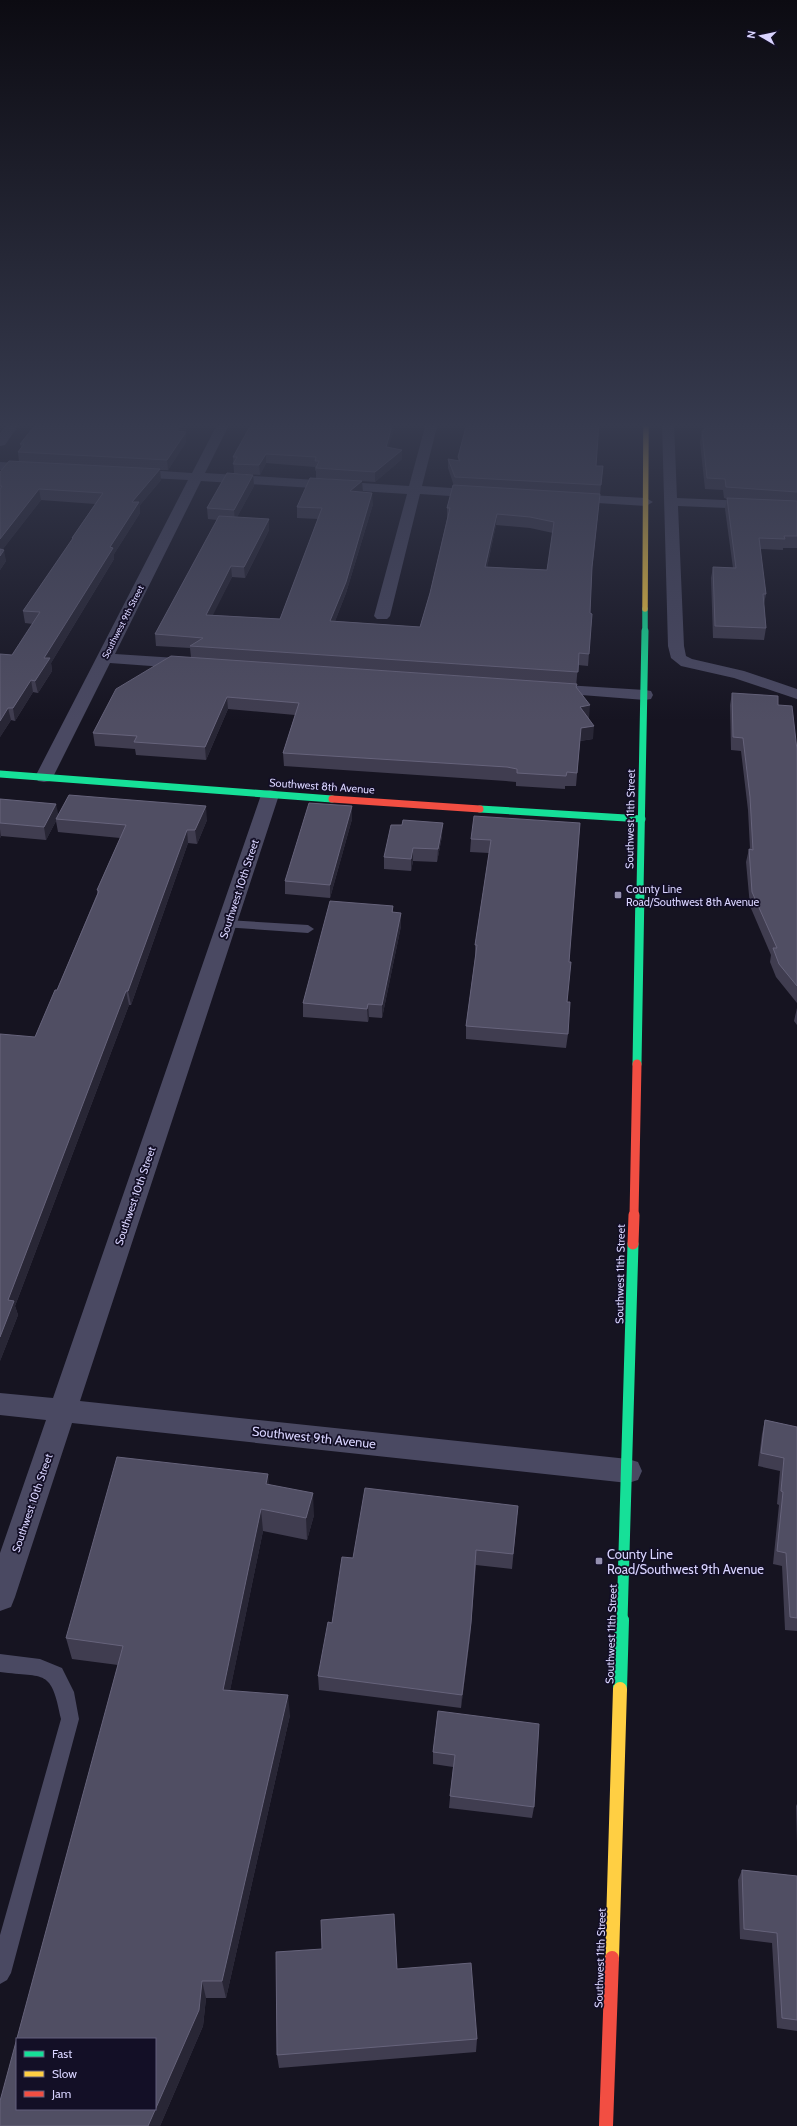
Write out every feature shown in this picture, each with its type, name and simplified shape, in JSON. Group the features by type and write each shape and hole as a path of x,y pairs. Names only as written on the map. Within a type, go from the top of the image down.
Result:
{"street":[{"name":"Southwest 9th Street","path":"44,777 174,522"},
{"path":"382,616 406,522"},
{"name":"Southwest 11th Street","path":"606,2126 628,1471 645,695 646,522"},
{"path":"671,522 676,646 679,658 687,663 738,674 797,694"},
{"path":"105,658 207,665"},
{"path":"537,688 645,695"},
{"name":"Southwest 8th Avenue","path":"0,774 270,795 642,819"},
{"name":"Southwest 10th Street","path":"0,1597 270,795"},
{"name":"Southwest 9th Avenue","path":"0,1404 628,1471"}],"lane":[{"path":"227,924 308,929"},
{"path":"0,1663 50,1671 59,1681 64,1691 70,1719 0,1973"}],"building":[{"path":"0,522 13,522 0,539"},
{"path":"83,522 126,522 110,547 113,548 44,658 50,658 35,681 31,680 13,708 8,708 0,721 0,654 12,655 40,612 23,611"},
{"path":"216,522 267,522 244,567 231,566 206,615 280,619 317,522 363,522 346,582 330,621 420,627 430,593 447,522 495,522 485,567 547,570 554,522 597,522 592,567 590,613 592,614 589,654 579,653 578,672 190,646 203,638 155,634"},
{"path":"730,522 797,522 797,536 784,536 785,539 759,538 766,594 763,594 766,628 715,626 713,567 736,568"},
{"path":"0,549 4,550 0,556"},
{"path":"171,656 577,684 576,687 590,705 580,707 594,726 581,728 577,773 567,772 566,776 517,773 517,769 507,767 283,753 299,703 227,697 205,747 134,742 137,736 93,733 116,689"},
{"path":"732,693 778,696 778,705 792,706 797,750 797,986 779,964 773,948 777,948 752,892 749,849 753,850 750,797 743,738 733,737"},
{"path":"69,795 206,806 195,830 187,830 128,991 126,991 8,1300 14,1301 0,1337 0,1034 35,1037 55,990 57,990 99,891 97,890 126,825 56,819"},
{"path":"0,799 56,804 44,827 0,823"},
{"path":"309,803 352,806 330,885 285,881"},
{"path":"474,816 580,823 569,962 571,962 567,1002 570,1002 568,1034 466,1026 477,945 475,945 491,840 471,839"},
{"path":"403,820 443,823 438,849 413,848 411,859 384,857 391,825 402,825"},
{"path":"330,901 393,906 392,912 401,913 382,1005 368,1004 367,1009 303,1003"},
{"path":"765,1420 797,1427 797,1618 790,1617 786,1553 777,1551 783,1492 781,1491 784,1458 761,1453"},
{"path":"117,1457 268,1474 266,1484 313,1493 306,1518 261,1509 223,1690 288,1695 222,1981 202,1981 199,2010 156,2108 156,2038 17,2038 123,1646 66,1638"},
{"path":"365,1488 518,1506 513,1554 476,1550 471,1623 462,1695 318,1676 328,1622 332,1623 342,1557 353,1558"},
{"path":"438,1711 539,1724 534,1807 450,1796 455,1755 433,1752"},
{"path":"742,1870 797,1876 797,2020 782,2018 777,1933 744,1929"},
{"path":"394,1914 397,1969 471,1963 477,2039 277,2055 276,1952 322,1949 321,1920"},
{"path":"16,2042 16,2110 155,2110 148,2126 0,2126 0,2101"}],"traffic: fast":[{"path":"637,1064 645,609"},
{"path":"0,774 332,799"},
{"path":"480,809 642,819"},
{"path":"620,1689 633,1244"}],"traffic: slow":[{"path":"645,522 645,609"},
{"path":"612,1958 620,1689"}],"traffic: jam":[{"path":"332,799 480,809"},
{"path":"633,1244 637,1064"},
{"path":"606,2126 612,1958"}],"place":[{"name":"County Line Road/Southwest 8th Avenue","path":"618,895"},
{"name":"County Line Road/Southwest 9th Avenue","path":"599,1561"}]}
